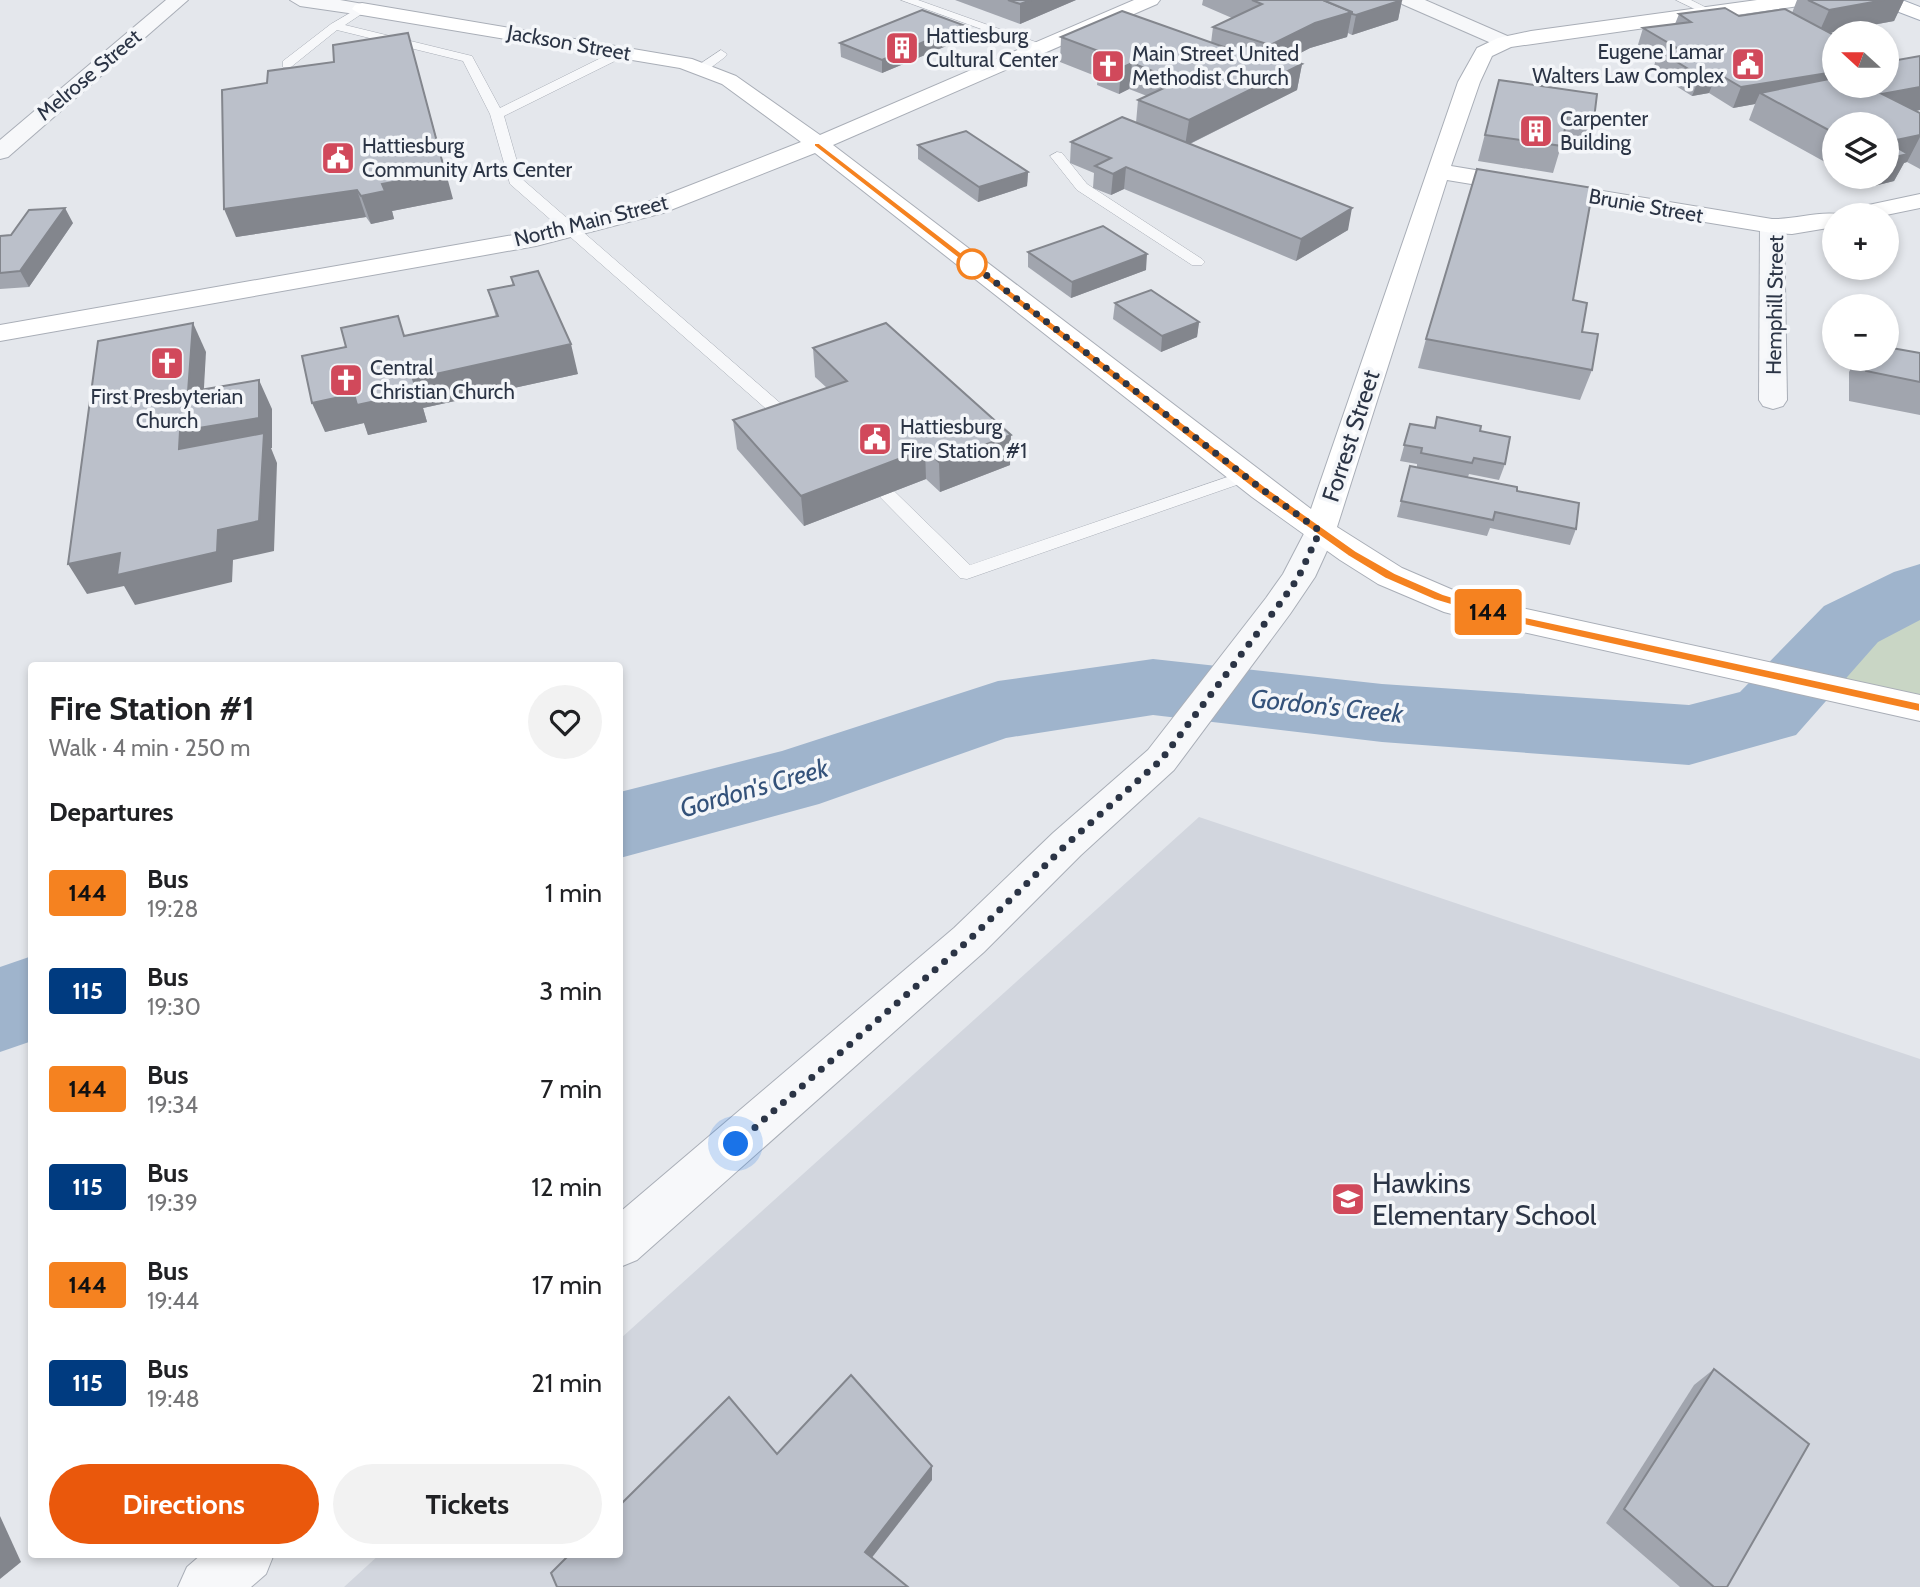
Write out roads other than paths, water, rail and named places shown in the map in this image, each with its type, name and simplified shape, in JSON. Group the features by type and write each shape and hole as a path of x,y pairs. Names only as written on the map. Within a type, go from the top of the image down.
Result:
{"street":[{"name":"Melrose Street","path":"0,152 178,0"},
{"name":"Jackson Street","path":"300,0 370,4 685,63 701,69 744,90 1245,476 1320,531 1390,576 1456,604 1920,708"},
{"name":"North Main Street","path":"0,333 574,230 685,197 817,145 1150,0"},
{"path":"1409,0 1505,42"},
{"name":"Forrest Street","path":"623,1239 969,940 1067,844 1161,760 1298,578 1320,531 1437,171 1480,59 1487,49 1505,42 1799,0"},
{"path":"1885,0 1920,14"},
{"name":"Brunie Street","path":"1437,171 1773,226"},
{"path":"1899,207 1918,203"},
{"name":"Hemphill Street","path":"1773,400 1773,226 1792,227 1822,222"},
{"path":"207,1587 241,1558"}],"lane":[{"path":"907,0 1041,46"},
{"path":"1682,0 1709,12"},
{"path":"287,64 335,26 370,4"},
{"path":"335,26 468,59 497,114 515,181 798,428"},
{"path":"497,114 622,52"},
{"path":"701,69 720,54"},
{"path":"1057,156 1082,187 1196,262"},
{"path":"886,493 967,573 1245,476"}],"waterway":[{"name":"Gordon's Creek","path":"623,824 789,781 998,710 1153,687 1382,713 1689,735 1767,714 1851,624 1920,589"},
{"name":"Gordon's Creek","path":"0,1010 28,999"}],"place":[{"name":"Hattiesburg Cultural Center","path":"902,48"},
{"name":"Eugene Lamar Walters Law Complex","path":"1748,64"},
{"name":"Main Street United Methodist Church","path":"1108,66"},
{"name":"Carpenter Building","path":"1536,131"},
{"name":"Hattiesburg Community Arts Center","path":"338,158"},
{"name":"First Presbyterian Church","path":"167,363"},
{"name":"Central Christian Church","path":"346,380"},
{"name":"Hattiesburg Fire Station #1","path":"875,439"},
{"name":"Hawkins Elementary School","path":"1348,1199"}]}
